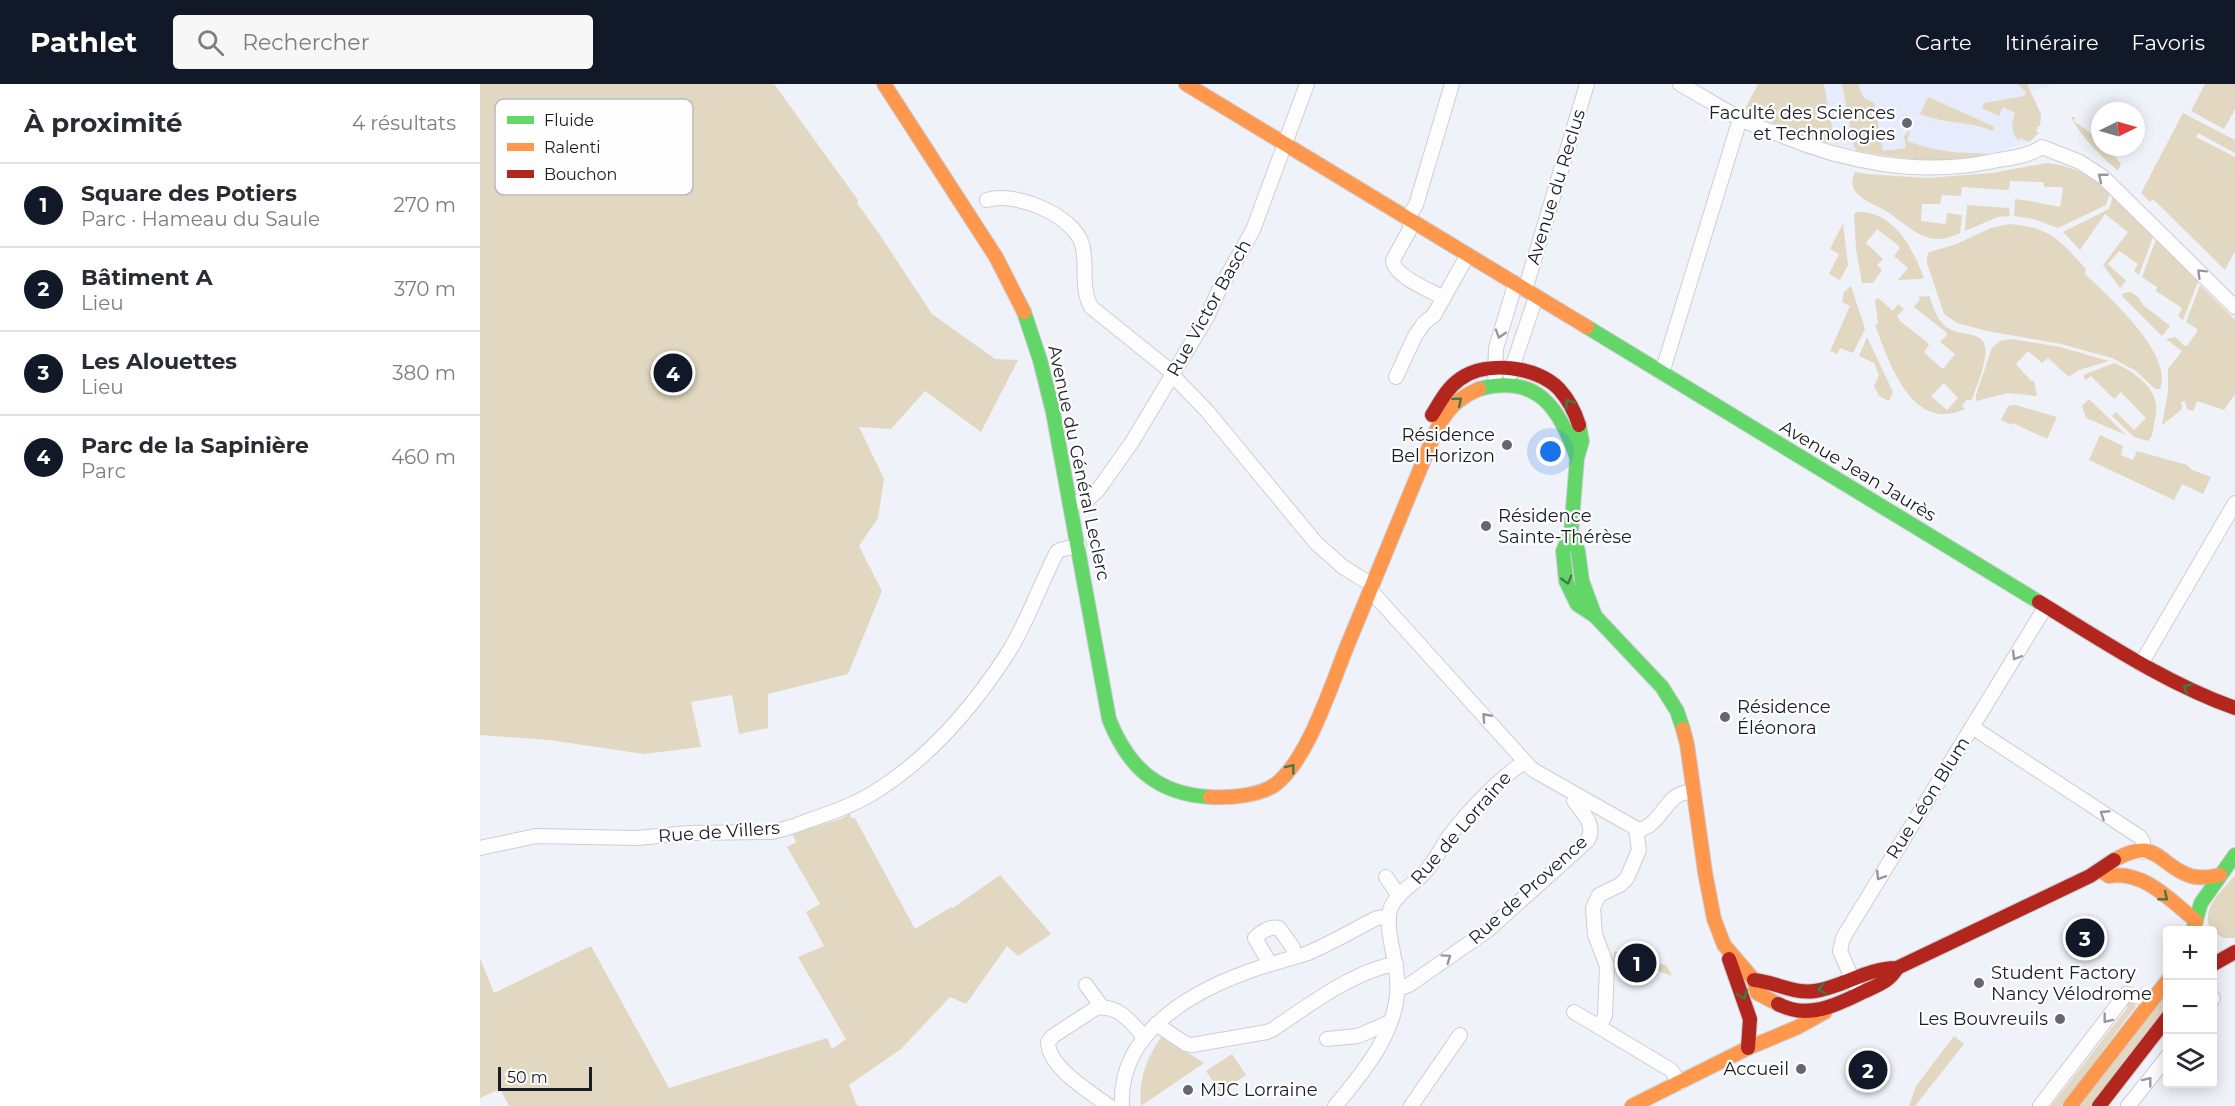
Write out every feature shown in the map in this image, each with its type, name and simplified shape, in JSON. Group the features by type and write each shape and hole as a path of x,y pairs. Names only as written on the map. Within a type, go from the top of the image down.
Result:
{"main road":[{"name":"Avenue du Général Leclerc","path":"884,84 996,257 1022,306 1040,355 1079,545 1109,719 1123,751 1147,777 1167,789 1204,798 1242,795 1281,761 1294,742 1308,714 1445,413 1468,393 1500,385 1530,390 1550,403 1563,422 1577,458"},
{"name":"Avenue Jean Jaurès","path":"1186,84 2141,664 2204,697 2235,708"},
{"name":"Avenue du Général Leclerc","path":"1367,586 1427,425 1441,399 1454,385 1470,373 1494,367 1513,368 1542,377 1558,388 1579,424 1582,441 1577,458 1571,533 1563,551 1566,581 1577,604 1595,616 1647,670 1672,701 1684,731 1707,887 1714,919 1724,945 1755,980 1757,993 1785,1008 1798,1011 1810,1011 1838,1004 1859,995 1891,979 1897,968"},
{"name":"Avenue du Général Leclerc","path":"1755,980 1768,980 1791,991 1814,991 1884,968 1897,968 2100,870 2108,862 2132,853 2142,852"},
{"path":"2131,874 2142,852 2162,855 2180,871 2192,877 2208,878 2220,875"},
{"path":"2195,926 2201,903 2235,855"},
{"path":"2100,870 2109,876 2121,873 2131,874 2150,886 2194,926"},
{"path":"1724,945 1750,1019 1748,1048"},
{"path":"2217,947 2235,952"},
{"path":"2217,962 2235,952"},
{"path":"2070,1106 2163,986"},
{"path":"1768,1040 1776,1028 1791,991"},
{"path":"1632,1106 1748,1048 1808,1022 1838,1004"},
{"path":"2099,1106 2163,1023"}],"street":[{"name":"Rue Victor Basch","path":"1071,504 1088,499 1098,490 1132,442 1207,317 1218,292 1253,230 1307,84"},
{"path":"1444,298 1399,273 1393,266 1393,260 1410,229 1410,214 1416,205 1452,84"},
{"name":"Avenue du Reclus","path":"1500,385 1513,368 1525,291 1587,84"},
{"path":"1680,84 1740,119 1814,148 1851,159 1913,166 1978,164 2036,151 2042,147 2080,162 2103,177 2235,308"},
{"path":"1662,373 1740,119"},
{"path":"987,200 999,198 1043,207 1075,231 1083,248 1085,293 1091,307 1168,369 1213,418 1316,543 1367,586 1535,771 1636,830 1652,824 1676,797 1694,790"},
{"path":"1396,377 1415,336 1424,323 1434,315 1467,256"},
{"name":"Avenue du Reclus","path":"1500,385 1494,367 1496,348 1525,291"},
{"path":"2141,664 2235,503"},
{"name":"Rue de Villers","path":"480,848 536,836 637,838 698,833 771,832 823,816 873,794 913,763 954,725 1007,654 1057,552 1079,545"},
{"name":"Rue Léon Blum","path":"1859,995 1840,951 1843,938 2046,606"},
{"path":"1972,728 2140,837 2144,842 2142,852"},
{"name":"Rue de Lorraine","path":"1389,917 1392,906 1399,896 1424,874 1450,835 1509,771 1525,762"},
{"name":"Rue de Provence","path":"1398,989 1409,985 1488,930 1587,841 1591,831 1589,822 1574,801 1577,795"},
{"path":"1599,1027 1605,1016 1607,966 1594,935 1593,908 1599,895 1620,885 1628,878 1639,850 1636,830"},
{"name":"Rue de Lorraine","path":"1386,877 1399,896"},
{"path":"1122,1106 1128,1067 1144,1037 1179,1005 1208,988 1308,952 1377,918 1389,917 1398,989 1390,1022 1382,1041 1335,1106"},
{"path":"1270,964 1255,938 1272,927 1280,928 1293,948 1295,956"},
{"path":"1156,1024 1186,1044 1192,1045 1267,1032 1372,969 1396,964"},
{"path":"1086,985 1102,1007"},
{"path":"2040,1106 2126,994 2153,999"},
{"path":"1109,1106 1060,1067 1048,1047 1048,1042 1053,1036 1096,1008 1102,1007 1111,1008 1124,1015 1144,1037"},
{"path":"1574,1012 1671,1070 1680,1083"},
{"path":"1327,1039 1358,1036 1390,1022"},
{"path":"1411,1106 1460,1035"},
{"path":"2128,1106 2163,1062"}],"shaded area":[{"path":"480,84 774,84 858,200 857,203 932,314 995,359 1018,360 981,432 925,391 891,429 859,427 884,479 878,518 859,546 882,591 848,674 768,694 768,728 739,734 732,695 691,702 701,747 644,754 549,740 480,735"},
{"name":"Faculté des Sciences et Technologies","path":"1758,84 2052,84 2031,93 2041,114 2040,126 2036,131 2039,133 2032,140 1996,152 1929,160 1857,151 1826,144 1785,128 1745,109"},
{"path":"1758,84 1824,84 1834,138 1826,143 1810,139 1745,109"},
{"path":"1842,84 1858,84 1863,97 1874,103 1883,151 1906,148 1904,136 1908,131 1910,132 1907,141 1927,147 1957,152 1989,153 1957,160 1923,160 1857,151 1854,147"},
{"path":"2017,84 2027,84 2041,114 2040,126 2036,131 2039,133 2029,142 2020,138 2018,141 2016,137 2012,127 2015,113 2003,107 1999,116 1982,108 1984,103 2024,96 2026,92"},
{"path":"2205,84 2235,84 2235,109 2224,129 2191,111"},
{"path":"1928,97 1993,126 1993,131 1920,114"},
{"path":"2183,113 2235,140 2235,153 2198,133 2196,137 2235,157 2235,251 2225,270 2153,199 2150,202 2141,193"},
{"path":"2071,117 2075,117 2074,121 2091,133 2091,145 2086,140"},
{"path":"2101,156 2114,156 2121,164 2118,171"},
{"path":"2047,163 2074,169 2096,181 2110,193 2106,205 2058,228 2034,219 2014,216 2015,199 2060,207 2062,187 2045,187 2043,182 2010,181 2009,189 2005,190 1962,187 1961,196 1942,195 1940,204 1922,204 1921,221 1944,224 1947,213 1962,215 1960,233 1939,239 1914,231 1889,213 1862,198 1853,187 1852,180 1855,172 1927,178 1992,173"},
{"path":"2113,196 2153,237 2139,275 2134,271 2138,264 2119,251 2108,264 2126,281 2120,288 2103,265 2128,232 2105,214 2080,250 2063,232 2109,209"},
{"path":"1967,205 2009,208 2010,216 1998,217 1965,231"},
{"path":"1857,212 1882,217 1892,224 1908,244 1924,278 1898,280 1908,268 1894,256 1900,248 1877,229 1866,243 1883,259 1877,265 1882,270 1873,283 1862,283 1856,249 1854,214"},
{"path":"1843,223 1848,265 1840,280 1829,274 1839,254 1830,249"},
{"path":"2009,224 2045,232 2061,243 2077,259 2086,269 2085,274 2123,311 2148,343 2157,359 2162,375 2160,389 2155,389 2136,371 2112,358 2061,344 1987,331 1957,323 1944,314 1927,263 1929,252 1954,245 1991,228"},
{"path":"2156,239 2198,282 2183,320 2178,316 2182,308 2156,291 2157,287 2142,277"},
{"path":"2200,285 2235,320 2235,394 2224,410 2197,401 2193,411 2187,409 2185,401 2181,402 2182,409 2162,425 2168,392 2168,369 2182,351 2166,339 2175,337 2187,346 2197,332 2197,329 2186,322"},
{"path":"1851,286 1865,329 1853,353 1840,348 1837,354 1830,351 1850,306 1842,302 1844,292"},
{"path":"2131,292 2139,298 2143,305 2170,326 2162,336 2122,296 2123,293"},
{"path":"1929,296 1939,319 1948,328 1978,337 1983,341 1985,357 1983,367 1971,401 1967,399 1962,406 1965,409 1946,414 1931,412 1917,403 1905,390 1888,357 1875,325 1878,324 1875,300 1878,298 1893,311 1898,304 1904,309 1897,316 1900,321 1927,342 1929,345 1924,352 1941,368 1944,368 1955,354 1940,342 1947,335 1946,332 1914,307 1920,299 1918,297","holes":["1944,383 1958,398 1947,410 1931,396"]},
{"path":"1867,337 1893,392 1889,401 1879,396 1874,386 1879,375 1874,363 1859,356"},
{"path":"2012,339 2060,347 2109,361 2079,370 2069,377 2048,358 2042,363 2028,351 2016,364 2031,381 2034,381 2037,396 2008,393 1976,401 1992,348 2000,341"},
{"path":"2114,363 2141,379 2155,398 2156,414 2148,441 2134,437 2112,416 2116,412 2134,430 2146,418 2121,392 2114,399 2091,376 2086,380 2083,375"},
{"path":"2089,399 2126,435 2086,418 2082,406"},
{"path":"2016,405 2057,417 2047,439 2013,423 2012,425 2001,420 2008,406"},
{"path":"2100,435 2123,446 2121,455 2133,460 2137,451 2187,465 2192,470 2211,477 2203,494 2182,484 2174,500 2089,460"},
{"path":"850,813 851,818 855,818 915,929 951,907 953,908 1000,875 1051,934 1018,956 1007,946 966,1004 950,997 901,1049 849,1085 857,1106 509,1106 500,1089 480,1098 480,958 494,993 591,946 669,1088 827,1038 832,1049 846,1039 798,957 824,946 806,912 820,904 787,847 796,842 792,834 843,818"},
{"path":"2235,875 2235,938 2223,938 2217,934 2217,926 2210,926 2208,922 2210,907"},
{"path":"1644,951 1654,961 1667,966 1672,976 1636,966 1614,971 1614,952"},
{"path":"2163,996 2163,1011 2090,1106 2079,1106"},
{"path":"2133,1002 2136,1006 2061,1106 2051,1106 2128,1007 2125,1004"},
{"path":"1162,1036 1204,1063 1141,1106 1142,1078 1152,1052"},
{"path":"1954,1036 1964,1044 1915,1106 1909,1106 1916,1086"},
{"path":"1232,1054 1246,1075 1220,1092 1206,1071"}],"traffic: fast":[{"path":"1024,312 1040,360 1053,412 1109,719 1125,751 1147,775 1175,790 1210,797"},
{"path":"1587,327 2039,602"},
{"path":"1479,389 1500,385 1517,386 1532,391 1544,399 1563,424 1577,458"},
{"path":"1579,425 1582,441 1577,458 1571,533 1563,551 1566,581 1577,604 1595,616 1662,687 1677,711 1683,729"},
{"path":"1571,533 1578,551 1582,581 1595,616"},
{"path":"2194,926 2201,903 2235,855"}],"traffic: slow":[{"path":"884,84 996,257 1024,312"},
{"path":"1186,84 1587,327"},
{"path":"1210,797 1244,795 1269,788 1288,772 1300,756 1319,716 1435,433 1452,406 1479,389"},
{"path":"1683,729 1714,919 1724,945 1754,980 1757,993 1778,1004"},
{"path":"2114,860 2129,853 2149,851 2191,876 2202,878 2220,875"},
{"path":"2100,870 2109,876 2122,875 2145,882 2167,896 2196,921"},
{"path":"2070,1106 2163,986"},
{"path":"1632,1106 1825,1012"}],"traffic: jam":[{"path":"1432,415 1441,400 1460,379 1483,369 1511,368 1538,375 1559,389 1571,406 1579,425"},
{"path":"2039,602 2159,674 2235,708"},
{"path":"1754,980 1799,991 1815,991 1875,971 1897,968 2090,876 2114,860"},
{"path":"2217,962 2235,952"},
{"path":"1729,959 1750,1019 1748,1048"},
{"path":"1778,1004 1800,1011 1832,1006 1883,983 1897,968"},
{"path":"2099,1106 2163,1023"}],"place":[{"name":"Faculté des Sciences et Technologies","path":"1907,123"},
{"name":"Parc de la Sapinière","path":"673,373"},
{"name":"Résidence Bel Horizon","path":"1507,445"},
{"name":"Résidence Sainte-Thérèse","path":"1486,526"},
{"name":"Résidence Éléonora","path":"1725,717"},
{"name":"Les Alouettes","path":"2085,938"},
{"name":"Square des Potiers","path":"1637,963"},
{"name":"Student Factory Nancy Vélodrome","path":"1979,983"},
{"name":"Les Bouvreuils","path":"2060,1019"},
{"name":"Accueil","path":"1801,1069"},
{"name":"Bâtiment A","path":"1868,1070"},
{"name":"MJC Lorraine","path":"1188,1090"}]}
